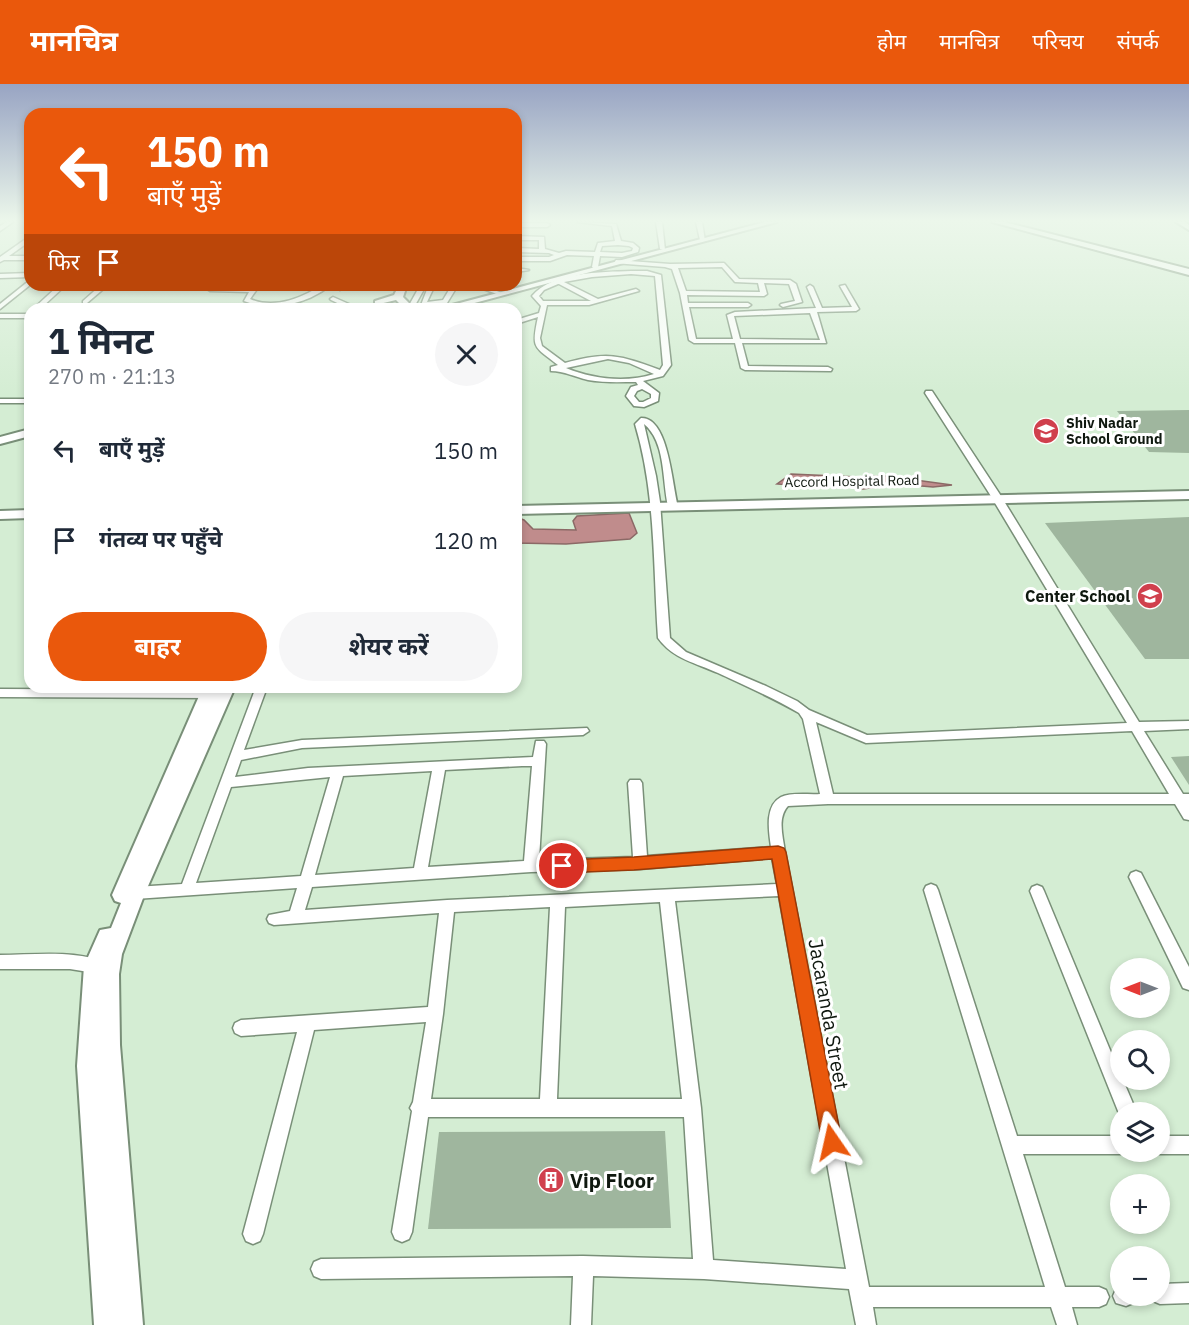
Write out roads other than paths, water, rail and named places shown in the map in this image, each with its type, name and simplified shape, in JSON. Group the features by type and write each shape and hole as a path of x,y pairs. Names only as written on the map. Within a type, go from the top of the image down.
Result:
{"street":[{"path":"522,287 547,280"},
{"path":"573,280 537,291 535,296 544,308 537,341 539,347 559,367 590,379 640,383 655,393 655,399 644,405 633,401 630,396 634,389 640,383 660,374 667,365 658,280"},
{"path":"679,280 691,339 694,341 824,342 810,287"},
{"path":"685,305 789,305 799,302 791,283 735,280"},
{"path":"683,293 764,294 761,282"},
{"path":"561,283 597,301"},
{"path":"828,369 745,369 740,343 730,314 856,309 843,286"},
{"path":"0,307 24,287"},
{"path":"43,303 56,291"},
{"path":"85,302 98,291"},
{"path":"252,291 246,300 254,303"},
{"path":"279,303 315,291"},
{"path":"377,303 388,291"},
{"path":"382,303 398,297 400,291"},
{"path":"434,303 445,302 451,291"},
{"path":"493,291 499,293"},
{"path":"463,303 506,291"},
{"path":"542,303 574,305 636,291"},
{"path":"398,297 405,303"},
{"path":"333,299 342,303"},
{"path":"522,320 542,314"},
{"path":"0,316 24,315"},
{"path":"559,367 592,357 623,357 660,374"},
{"path":"929,393 996,496 1134,726 1184,799 1189,815"},
{"path":"0,399 24,399"},
{"path":"644,405 644,420"},
{"path":"644,420 652,424 661,442 672,503"},
{"path":"644,420 639,423 647,448 655,503 664,638 669,645 687,658 717,669 866,739 1189,725"},
{"path":"0,441 24,434"},
{"path":"522,504 672,503 1189,490"},
{"path":"996,496 1189,495"},
{"path":"522,510 655,503"},
{"path":"0,515 24,514"},
{"path":"0,521 24,521"},
{"path":"0,693 24,693"},
{"path":"129,1325 109,1045 108,974 111,954 216,693"},
{"path":"108,1325 89,1066 95,966 123,893 216,693"},
{"path":"187,889 259,693"},
{"path":"807,713 828,799 1184,799"},
{"path":"235,756 302,744 583,731"},
{"path":"531,866 540,744"},
{"path":"225,783 338,771 539,762"},
{"path":"420,874 438,766"},
{"path":"296,917 338,771"},
{"path":"635,783 640,863"},
{"name":"Jacaranda Street","path":"828,799 784,801 775,817 778,852 866,1325"},
{"path":"135,893 531,866 640,863 778,852"},
{"path":"1136,878 1189,983"},
{"path":"273,919 447,906 785,890"},
{"path":"931,890 1067,1325"},
{"path":"1037,891 1123,1102"},
{"path":"667,896 692,1108 704,1269"},
{"path":"548,1108 558,901"},
{"path":"402,1232 435,1014 447,906"},
{"path":"0,962 70,962 95,966"},
{"path":"241,1028 435,1014"},
{"path":"253,1234 308,1023"},
{"path":"419,1108 692,1108"},
{"path":"1011,1145 1110,1145"},
{"path":"1170,1145 1189,1145"},
{"path":"580,1325 583,1266"},
{"path":"321,1269 583,1266 704,1269 859,1289 1058,1298 1099,1297"},
{"path":"1170,1294 1189,1293"}],"place":[{"name":"Shiv Nadar School Ground","path":"1046,431"},
{"name":"Center School","path":"1150,596"},
{"name":"Vip Floor","path":"551,1180"}]}
